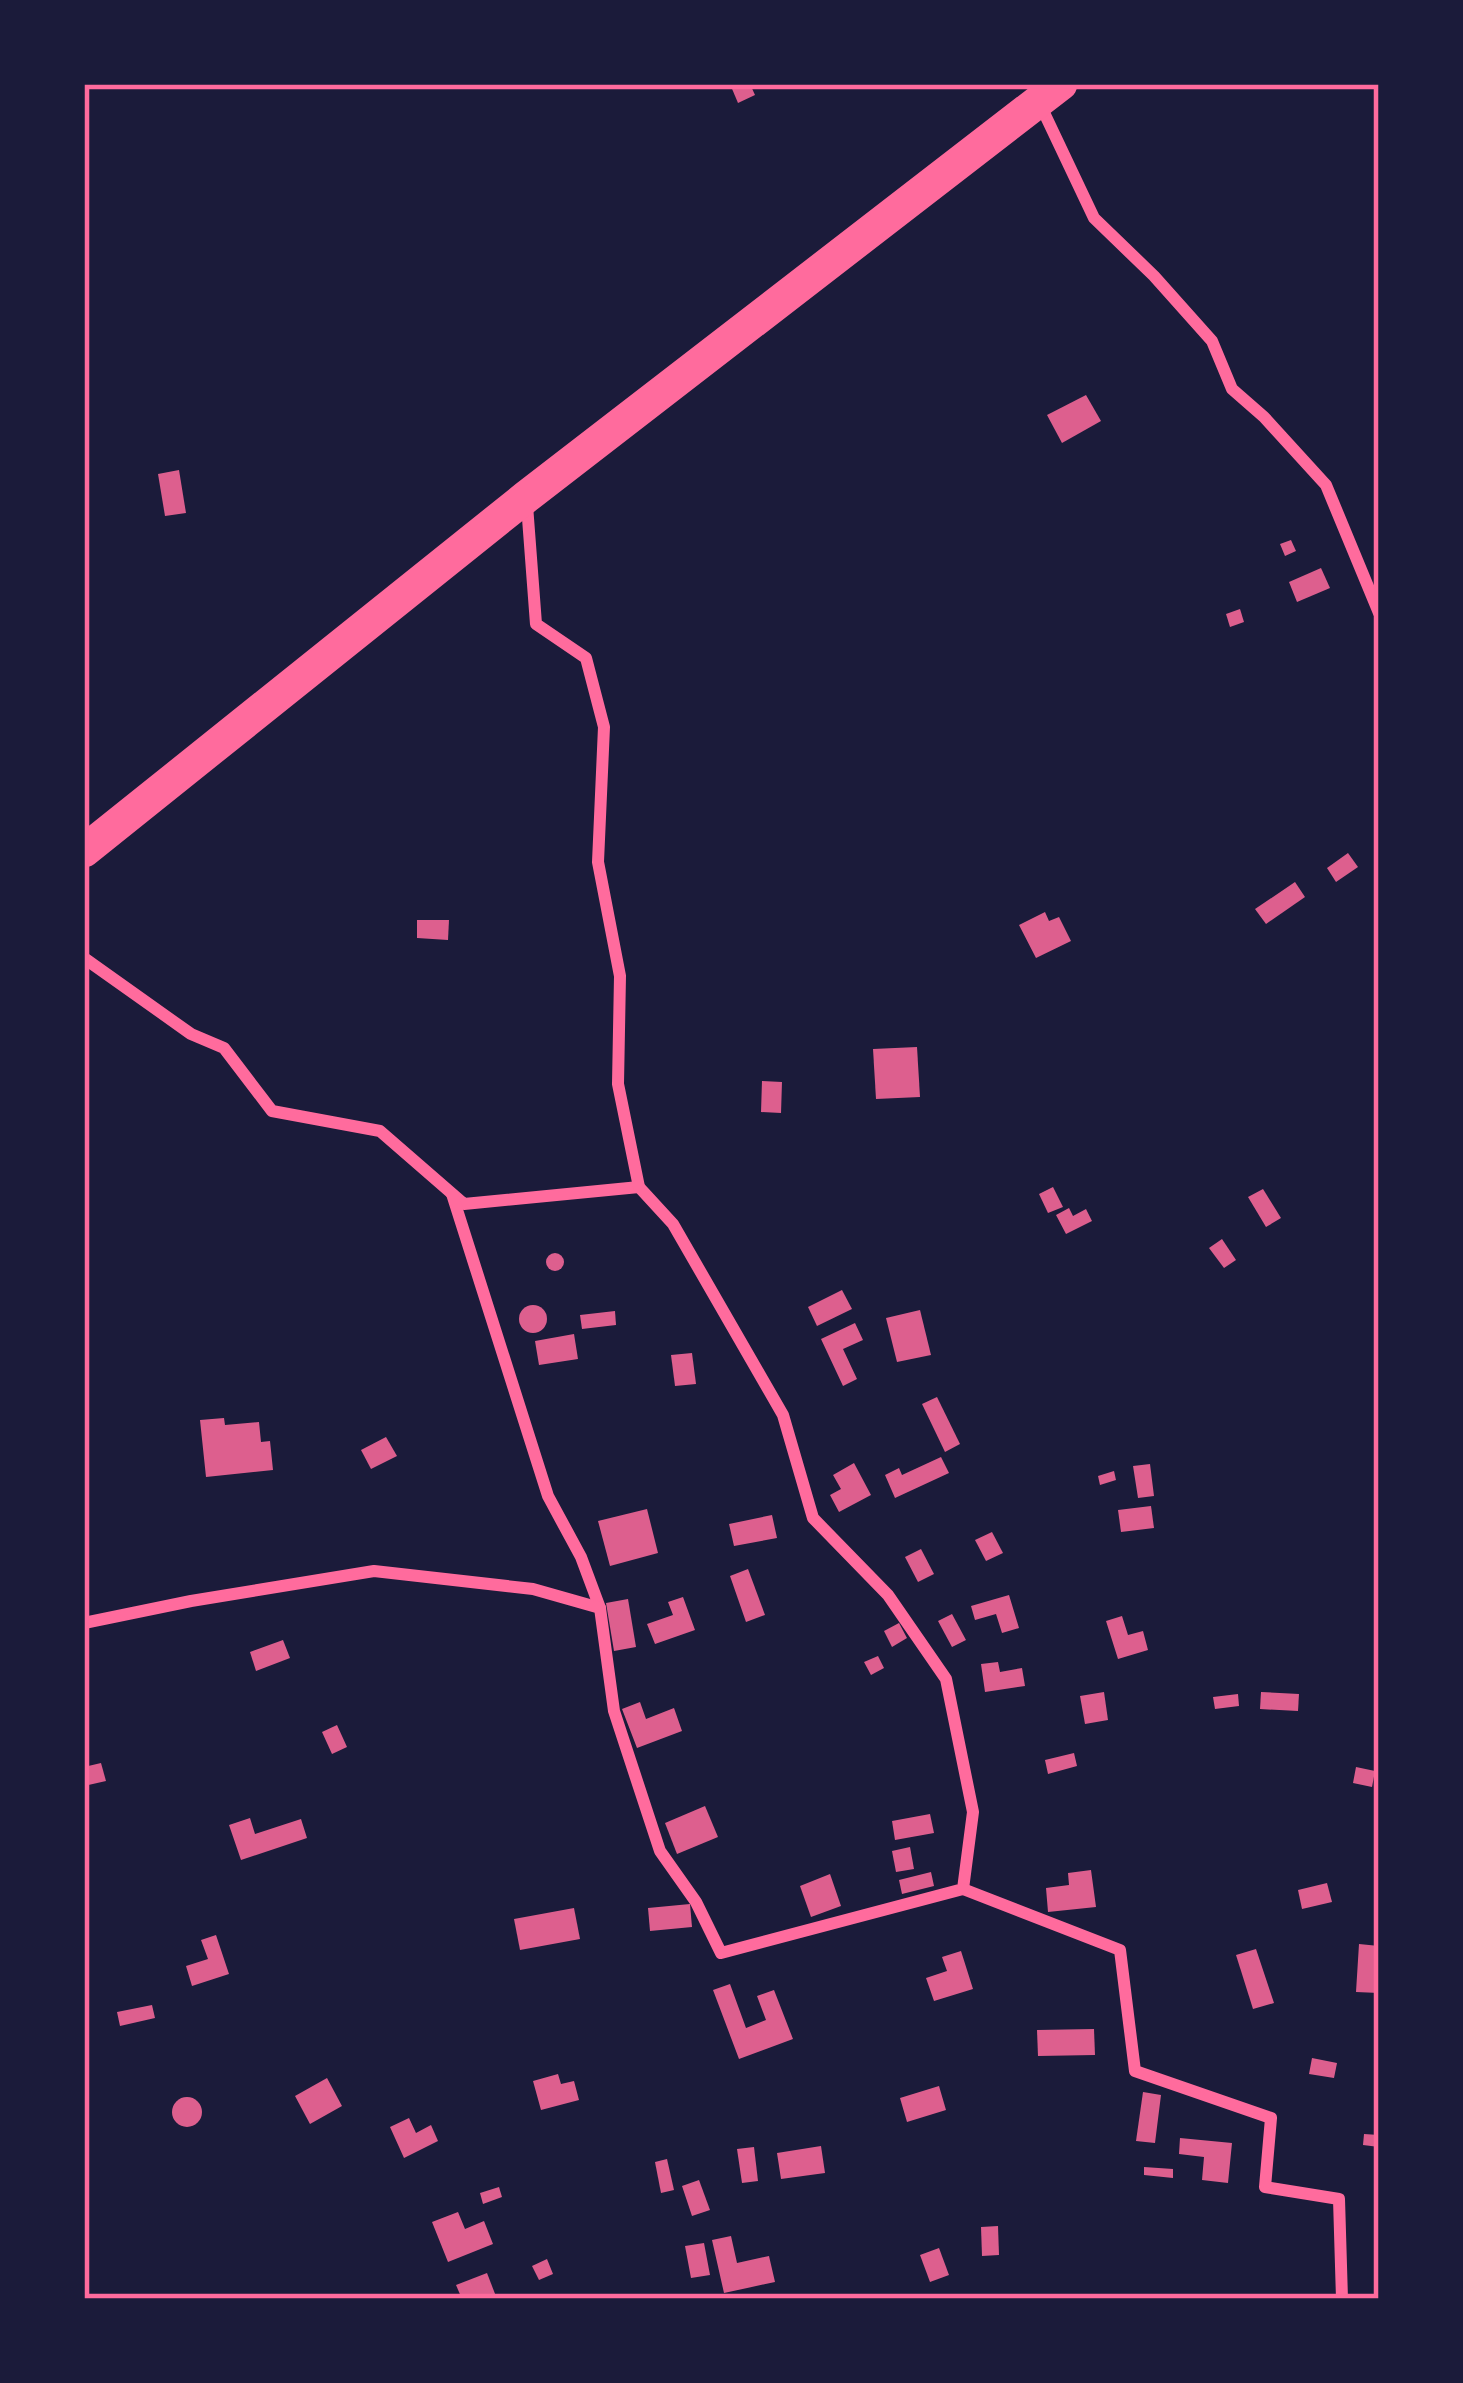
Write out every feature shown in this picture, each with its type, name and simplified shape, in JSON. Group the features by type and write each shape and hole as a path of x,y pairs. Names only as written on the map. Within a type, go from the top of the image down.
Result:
{"highway":[{"path":"84,851 526,497 1050,93"}],"street":[{"path":"1050,93 1094,218 1212,341 1232,389 1326,485 1379,613"},
{"path":"526,497 536,624 586,658 604,727 598,862 620,976 618,1084 639,1187 673,1223 783,1415 813,1518 888,1595 946,1679 973,1812 963,1889"},
{"path":"84,958 191,1034 224,1048 272,1111 380,1131 464,1204 639,1187"},
{"path":"452,1192 548,1496 600,1608 614,1711 660,1852 696,1902 721,1953 963,1889 1120,1949 1135,2071 1271,2118 1265,2188 1340,2199 1342,2299"},
{"path":"84,1623 374,1571 532,1589 600,1608"}],"building":[{"path":"730,84 750,84 755,95 738,103"},
{"path":"1086,395 1101,421 1062,443 1047,415"},
{"path":"179,470 186,513 165,516 158,474"},
{"path":"1291,540 1296,551 1285,556 1280,544"},
{"path":"1321,568 1330,588 1297,602 1289,582"},
{"path":"1240,609 1244,622 1230,627 1226,614"},
{"path":"1348,853 1358,867 1336,882 1327,868"},
{"path":"1295,882 1305,897 1266,924 1255,909"},
{"path":"1045,912 1049,921 1059,917 1071,941 1036,958 1019,925"},
{"path":"417,920 449,920 448,940 417,938"},
{"path":"917,1047 920,1097 876,1099 873,1049"},
{"path":"762,1081 782,1082 781,1113 761,1112"},
{"path":"1053,1187 1063,1207 1048,1213 1039,1194"},
{"path":"1263,1189 1281,1218 1266,1227 1248,1197"},
{"path":"1069,1208 1073,1216 1086,1209 1092,1221 1066,1234 1056,1215"},
{"path":"1222,1239 1236,1260 1224,1268 1209,1248"},
{"path":"555,1253 564,1262 555,1271 546,1262"},
{"path":"842,1290 852,1309 817,1326 808,1307"},
{"path":"533,1305 543,1309 547,1319 543,1329 533,1333 523,1329 519,1319 523,1309"},
{"path":"920,1310 931,1355 897,1362 886,1318"},
{"path":"615,1311 616,1325 582,1329 580,1315"},
{"path":"855,1323 863,1340 843,1349 857,1379 843,1386 821,1339"},
{"path":"574,1334 578,1359 539,1365 535,1341"},
{"path":"692,1353 696,1384 675,1386 671,1355"},
{"path":"937,1397 960,1444 945,1452 922,1404"},
{"path":"224,1418 225,1425 259,1422 261,1442 270,1441 273,1470 206,1477 200,1420"},
{"path":"386,1437 397,1456 371,1469 361,1450"},
{"path":"941,1457 949,1473 895,1498 885,1475 899,1468 902,1475"},
{"path":"854,1463 871,1495 839,1512 830,1495 841,1489 833,1475"},
{"path":"1150,1464 1154,1496 1138,1498 1133,1466"},
{"path":"1114,1471 1116,1480 1100,1485 1098,1476"},
{"path":"1151,1506 1154,1528 1121,1532 1118,1510"},
{"path":"647,1509 658,1553 610,1566 598,1521"},
{"path":"772,1515 777,1538 734,1546 729,1524"},
{"path":"992,1532 1003,1553 986,1561 975,1540"},
{"path":"921,1549 934,1574 918,1582 905,1557"},
{"path":"748,1569 765,1615 746,1622 730,1576"},
{"path":"1009,1595 1019,1628 1002,1633 996,1614 975,1620 971,1606"},
{"path":"683,1597 695,1630 655,1644 647,1624 673,1615 668,1602"},
{"path":"628,1599 636,1647 614,1651 606,1603"},
{"path":"952,1614 966,1640 952,1647 938,1621"},
{"path":"1122,1616 1128,1635 1143,1631 1148,1650 1118,1659 1106,1621"},
{"path":"899,1623 907,1638 892,1647 884,1631"},
{"path":"283,1640 290,1658 256,1671 250,1652"},
{"path":"878,1656 884,1668 871,1675 864,1662"},
{"path":"998,1662 1000,1672 1022,1668 1025,1686 985,1692 981,1664"},
{"path":"1104,1692 1108,1720 1085,1724 1080,1696"},
{"path":"1261,1692 1299,1694 1298,1711 1260,1709"},
{"path":"1238,1694 1239,1706 1215,1709 1213,1697"},
{"path":"640,1702 646,1719 674,1708 682,1731 637,1748 622,1709"},
{"path":"337,1725 347,1747 332,1754 322,1732"},
{"path":"1074,1753 1077,1766 1048,1774 1045,1760"},
{"path":"101,1763 106,1781 84,1786 84,1767"},
{"path":"1356,1767 1375,1771 1372,1787 1353,1783"},
{"path":"705,1806 718,1837 677,1854 665,1823"},
{"path":"930,1814 934,1833 895,1840 892,1821"},
{"path":"250,1818 255,1834 301,1819 307,1838 241,1860 229,1825"},
{"path":"910,1847 914,1869 896,1872 892,1851"},
{"path":"1091,1870 1096,1907 1048,1912 1046,1888 1069,1885 1068,1873"},
{"path":"931,1872 934,1886 902,1894 899,1880"},
{"path":"830,1874 841,1906 811,1917 800,1886"},
{"path":"1327,1883 1332,1902 1302,1909 1298,1890"},
{"path":"690,1904 692,1927 650,1931 648,1908"},
{"path":"574,1908 580,1939 520,1950 514,1919"},
{"path":"216,1935 229,1974 192,1986 186,1966 208,1959 201,1940"},
{"path":"1359,1944 1379,1946 1379,1993 1356,1992"},
{"path":"1256,1949 1274,2003 1253,2009 1236,1955"},
{"path":"961,1951 973,1989 934,2001 926,1978 947,1971 942,1957"},
{"path":"730,1984 746,2028 766,2020 757,1996 774,1990 793,2039 739,2059 713,1990"},
{"path":"152,2005 155,2018 120,2026 117,2012"},
{"path":"1094,2029 1095,2055 1038,2056 1037,2030"},
{"path":"1312,2058 1337,2063 1334,2078 1309,2074"},
{"path":"558,2074 561,2084 574,2081 579,2100 541,2110 533,2081"},
{"path":"327,2078 342,2106 310,2124 295,2096"},
{"path":"939,2086 946,2110 907,2122 900,2098"},
{"path":"1143,2092 1161,2095 1155,2143 1136,2141"},
{"path":"187,2097 198,2101 202,2112 198,2123 187,2127 176,2123 172,2112 176,2101"},
{"path":"409,2118 416,2133 431,2125 438,2141 404,2158 390,2127"},
{"path":"1364,2134 1379,2135 1379,2147 1363,2145"},
{"path":"1180,2138 1232,2143 1228,2183 1202,2180 1204,2157 1179,2154"},
{"path":"821,2146 825,2173 781,2179 777,2153"},
{"path":"754,2147 758,2181 742,2183 737,2149"},
{"path":"667,2159 674,2190 661,2193 655,2162"},
{"path":"1144,2167 1173,2169 1173,2178 1144,2175"},
{"path":"699,2180 710,2210 692,2216 682,2186"},
{"path":"499,2187 502,2197 483,2204 480,2193"},
{"path":"458,2212 465,2229 484,2221 493,2244 448,2262 432,2222"},
{"path":"998,2226 999,2255 982,2256 981,2227"},
{"path":"731,2236 737,2263 769,2256 775,2282 724,2293 712,2240"},
{"path":"704,2243 710,2275 691,2278 685,2246"},
{"path":"939,2248 949,2275 930,2282 920,2255"},
{"path":"547,2259 553,2274 539,2280 532,2266"},
{"path":"487,2273 497,2299 462,2299 456,2285"}]}
